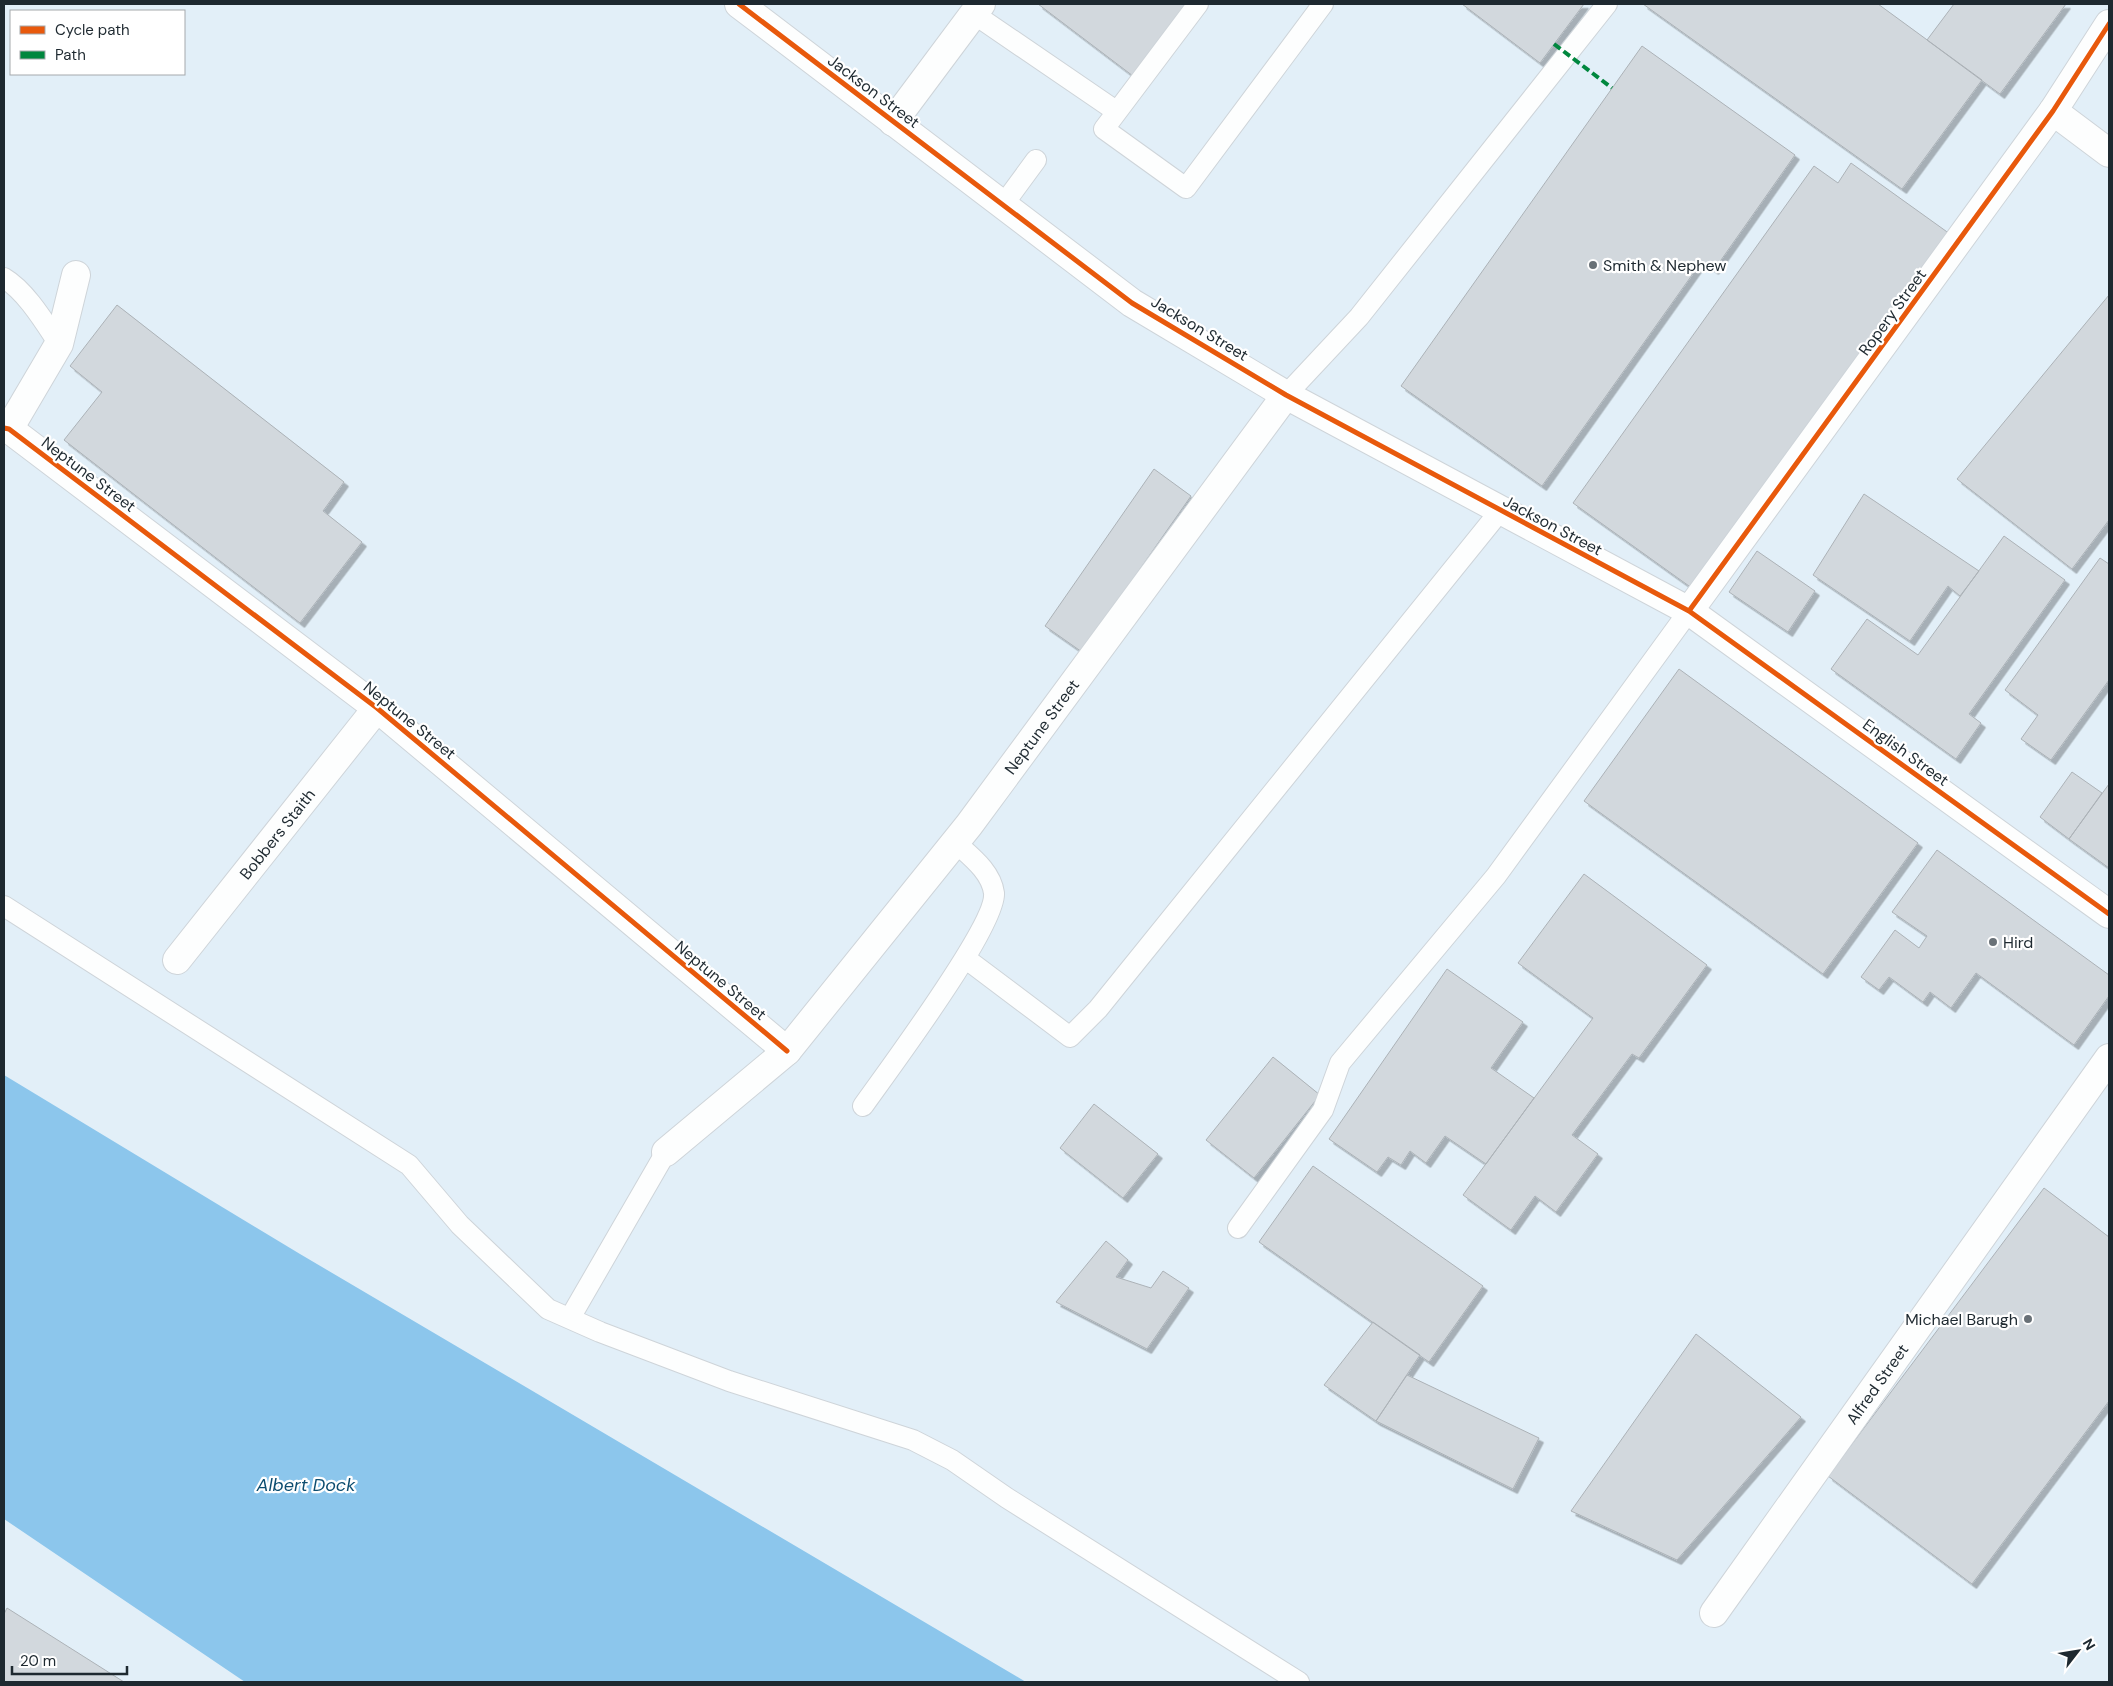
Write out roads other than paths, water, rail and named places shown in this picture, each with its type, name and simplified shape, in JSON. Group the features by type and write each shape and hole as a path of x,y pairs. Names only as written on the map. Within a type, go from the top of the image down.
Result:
{"street":[{"name":"Jackson Street","path":"739,4 1132,303 1286,394 1689,611"},
{"path":"893,122 978,9"},
{"name":"Ropery Street","path":"1689,611 2053,112 2109,24"},
{"path":"2053,112 2109,153"},
{"name":"Neptune Street","path":"76,274 59,344 6,428 377,708 787,1051"},
{"name":"Neptune Street","path":"666,1152 787,1051 955,842 1286,394"},
{"name":"English Street","path":"1689,611 2109,914"},
{"name":"Bobbers Staith","path":"177,960 377,708"},
{"name":"Alfred Street","path":"1714,1613 2109,1058"}],"lane":[{"path":"1198,4 1104,129 1186,188 1323,4"},
{"path":"1286,394 1359,317 1607,4"},
{"path":"978,9 1116,111"},
{"path":"1003,205 1036,160"},
{"path":"4,278 10,282 37,312 59,344"},
{"path":"965,958 1070,1037 1098,1009 1500,510"},
{"path":"1238,1228 1323,1110 1340,1063 1496,876 1689,611"},
{"path":"863,1106 965,958 987,920 994,893 989,879 983,869 955,842"},
{"path":"4,906 410,1165 460,1225 548,1309 600,1332 729,1381 913,1440 952,1460 1015,1503 1299,1682"},
{"path":"570,1318 666,1152"}],"water":[{"name":"Albert Dock","path":"4,1075 300,1254 1026,1682 245,1682 4,1519"}],"place":[{"name":"Smith & Nephew","path":"1593,265"},
{"name":"Hird","path":"1993,942"},
{"name":"Michael Barugh","path":"2028,1319"}]}
